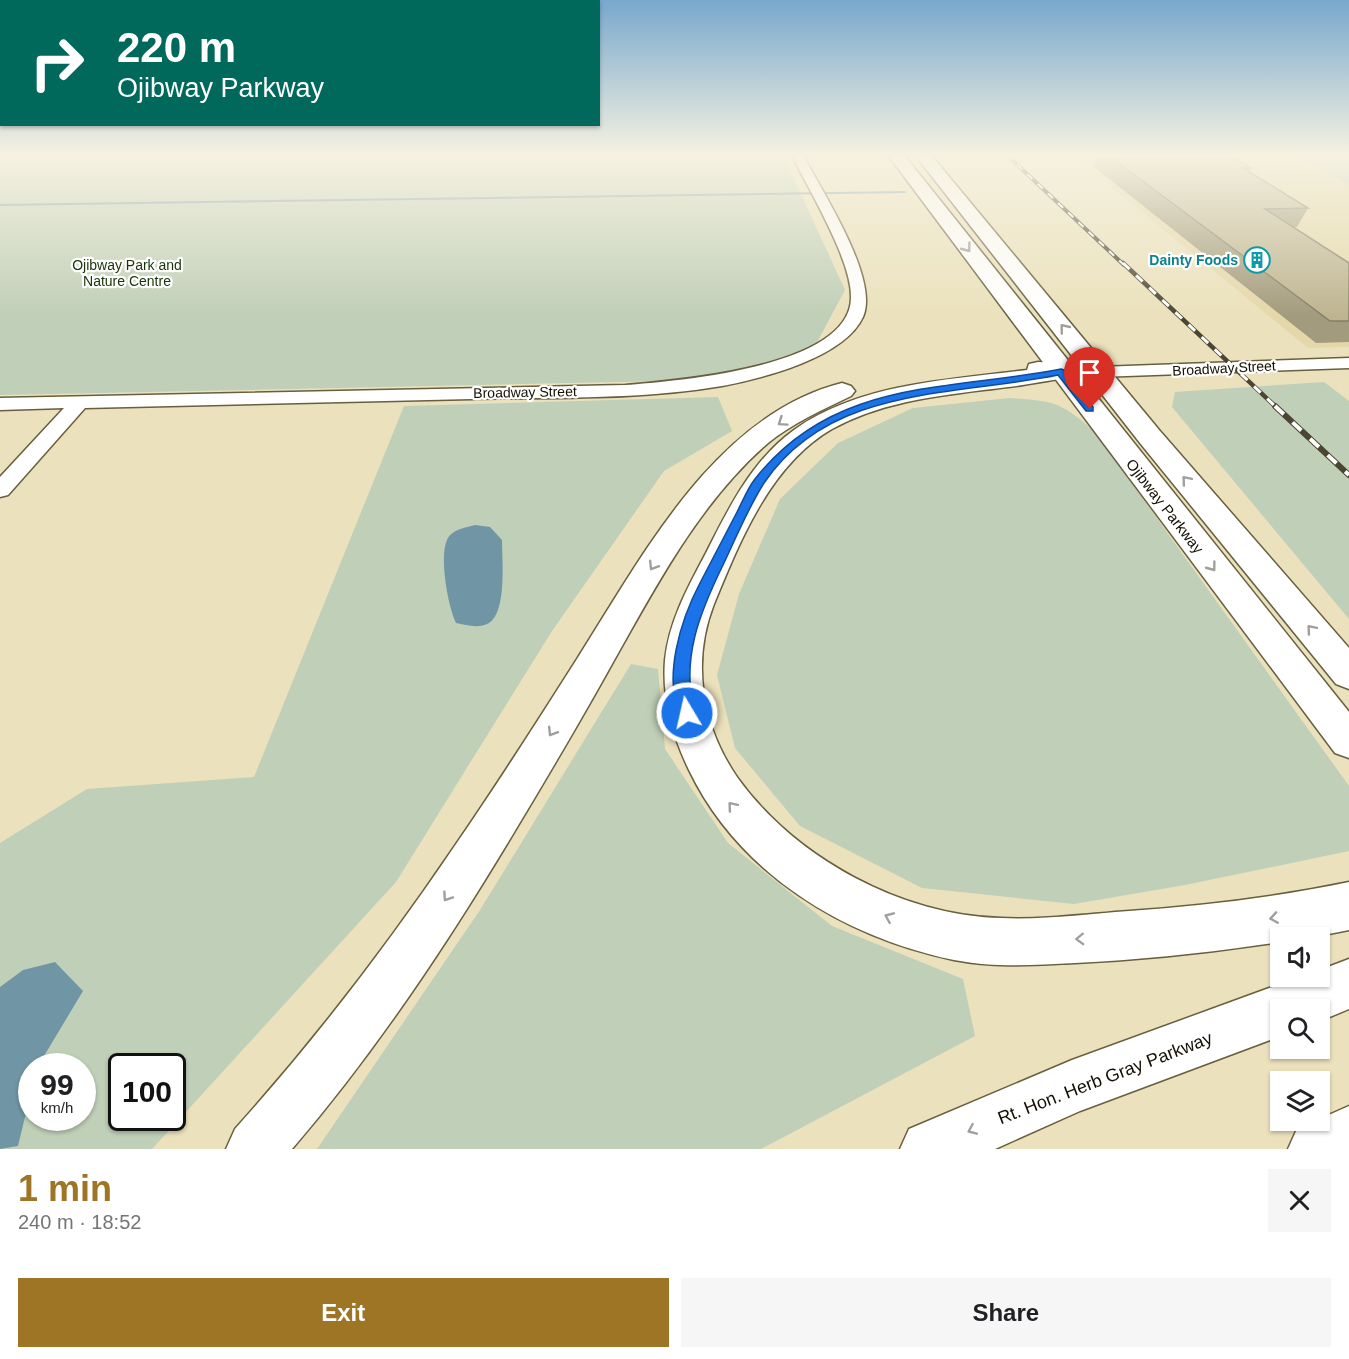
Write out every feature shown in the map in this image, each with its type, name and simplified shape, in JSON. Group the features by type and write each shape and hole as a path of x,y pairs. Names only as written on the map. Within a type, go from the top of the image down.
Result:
{"main road":[{"name":"Ojibway Parkway","path":"937,209 1061,372 1349,741"},
{"path":"966,209 1349,674"},
{"path":"255,1149 282,1119 397,972 469,864 683,518 736,457 796,412 830,396 864,384 945,369 998,365 1061,372 1099,372"},
{"path":"1061,372 1009,382 908,393 864,404 821,424 784,452 759,482 697,603 688,631 683,651 682,696 696,747 727,801 772,850 837,894 915,927 996,942 1112,937 1219,927 1341,908"},
{"name":"Rt. Hon. Herb Gray Parkway","path":"1310,999 1349,984"},
{"name":"Rt. Hon. Herb Gray Parkway","path":"929,1149 1072,1087 1270,1014"},
{"path":"1317,1149 1349,1134"}],"street":[{"name":"Broadway Street","path":"0,404 625,390 715,383 783,366 834,340 849,325 859,304 859,291 846,256 823,209"},
{"name":"Broadway Street","path":"1099,372 1349,363"},
{"path":"0,490 80,402"}],"shaded area":[{"name":"Dainty Foods","path":"1138,209 1349,209 1349,347 1308,348"}],"green space":[{"name":"Ojibway Park and Nature Centre","path":"0,209 808,209 845,290 815,346 716,380 0,395"},
{"path":"1324,382 1349,401 1349,619 1172,407 1175,392"},
{"path":"718,397 732,431 664,471 552,631 396,882 186,1112 186,1053 108,1053 108,1131 168,1131 152,1149 0,1149 0,843 87,789 254,777 404,406"},
{"path":"1010,398 1037,400 1057,405 1074,414 1095,432 1349,786 1349,851 1185,885 1074,904 922,888 800,826 735,748 717,675 739,594 780,499 838,443 913,408"},
{"path":"631,664 658,669 665,749 728,843 832,926 963,979 975,1036 761,1149 317,1149 480,910"}],"water":[{"path":"475,525 490,527 502,540 502,584 499,608 489,623 477,626 456,623 444,569 445,548 449,536"},
{"path":"55,962 83,991 46,1053 18,1053 18,1131 22,1131 18,1146 0,1149 0,987 23,970"}],"building":[{"path":"1180,209 1281,209 1265,209 1349,263 1349,321 1330,321"}],"railway":[{"path":"1064,209 1124,265"},
{"path":"1123,263 1276,407"},
{"path":"1275,406 1349,475"}],"place":[{"name":"Dainty Foods","path":"1257,260"}],"route":[{"path":"687,713 682,696 683,651 697,603 759,482 784,452 821,424 864,404 908,393 954,386 1009,382 1061,372 1090,409"}]}
